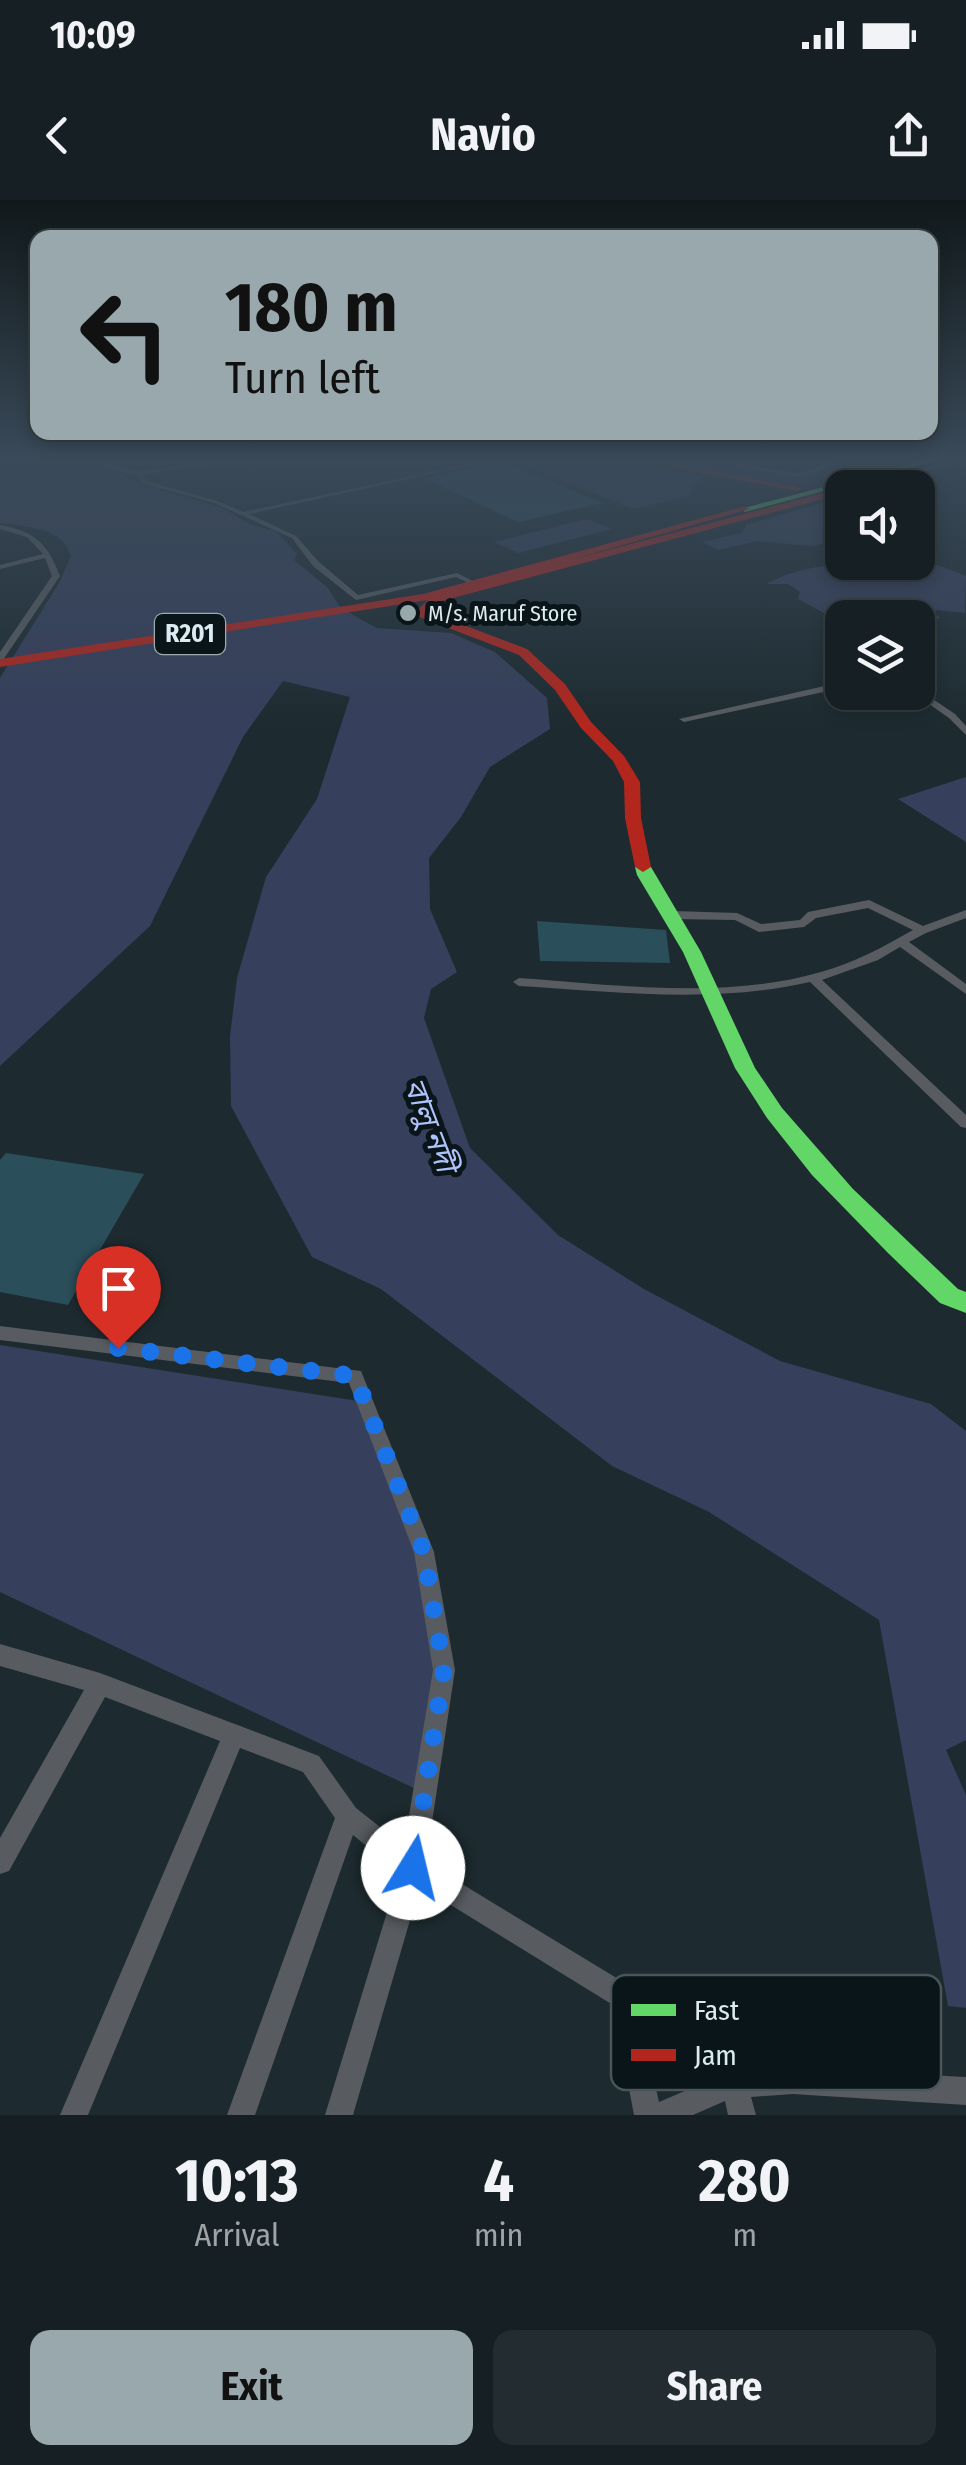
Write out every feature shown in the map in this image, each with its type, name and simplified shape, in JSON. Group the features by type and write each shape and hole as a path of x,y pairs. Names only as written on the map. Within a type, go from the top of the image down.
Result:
{"main road":[{"name":"R201","path":"0,660 380,605 451,591 603,548"},
{"path":"610,548 434,600 421,608 425,617 523,652 560,687 586,726 618,758 632,782 633,818 645,877 674,915 751,1080 782,1125 850,1202 960,1302"}],"street":[{"path":"0,660 56,576 42,548"},
{"path":"303,548 356,598 456,575 471,582"},
{"path":"0,567 48,555"},
{"path":"684,718 825,689"},
{"path":"935,704 966,732"},
{"path":"674,915 737,917 760,928 804,923 812,914 869,904 922,930"},
{"path":"520,982 713,992 816,981 902,943 922,930 966,914"},
{"path":"902,943 966,990"},
{"path":"816,981 966,1123"},
{"path":"0,1333 355,1376 424,1552 444,1670 413,1868 339,2115"},
{"path":"2,1661 100,1684 311,1764 348,1816 413,1868 611,1989"},
{"path":"0,1862 100,1684"},
{"path":"74,2115 234,1734"},
{"path":"241,2115 348,1816"},
{"path":"643,2090 648,2115"},
{"path":"660,2115 720,2090"},
{"path":"736,2090 742,2115"},
{"path":"934,2090 966,2092"}],"shaded area":[{"path":"537,921 666,930 670,963 540,961"},
{"path":"6,1153 144,1174 68,1305 0,1292 0,1160"}],"water":[{"name":"বালু নদী","path":"67,548 292,548 297,554 294,560 327,587 340,607 377,628 451,633 495,652 547,698 550,729 490,767 461,817 429,858 430,909 457,972 431,989 424,1018 470,1148 558,1235 644,1289 780,1361 931,1404 966,1431 966,1740 946,1750 966,1795 966,2008 948,2006 879,1620 709,1512 612,1466 381,1289 312,1257 231,1106 230,1036 237,978 266,877 317,799 350,697 283,681 243,737 150,926 0,1066 0,678 59,583 71,556"},
{"path":"508,548 536,548 518,553"},
{"path":"935,564 966,576 965,613 935,612 935,600 825,600 825,614 798,599 800,592 788,584 766,584 825,566 825,580 935,580"},
{"path":"966,777 966,842 898,799"},
{"path":"0,1345 358,1401 417,1541 432,1611 436,1713 420,1791 0,1592"}],"traffic: fast":[{"path":"643,867 692,952 745,1068 774,1113 870,1221 949,1296 966,1303"}],"traffic: jam":[{"path":"0,663 424,597 601,548"},
{"path":"627,548 434,600 421,613 523,652 560,687 586,725 619,759 632,782 633,818 643,867"}],"place":[{"name":"M/s. Maruf Store","path":"408,613"}],"route":[{"path":"118,1348 355,1376 424,1552 444,1670 413,1868"}]}
